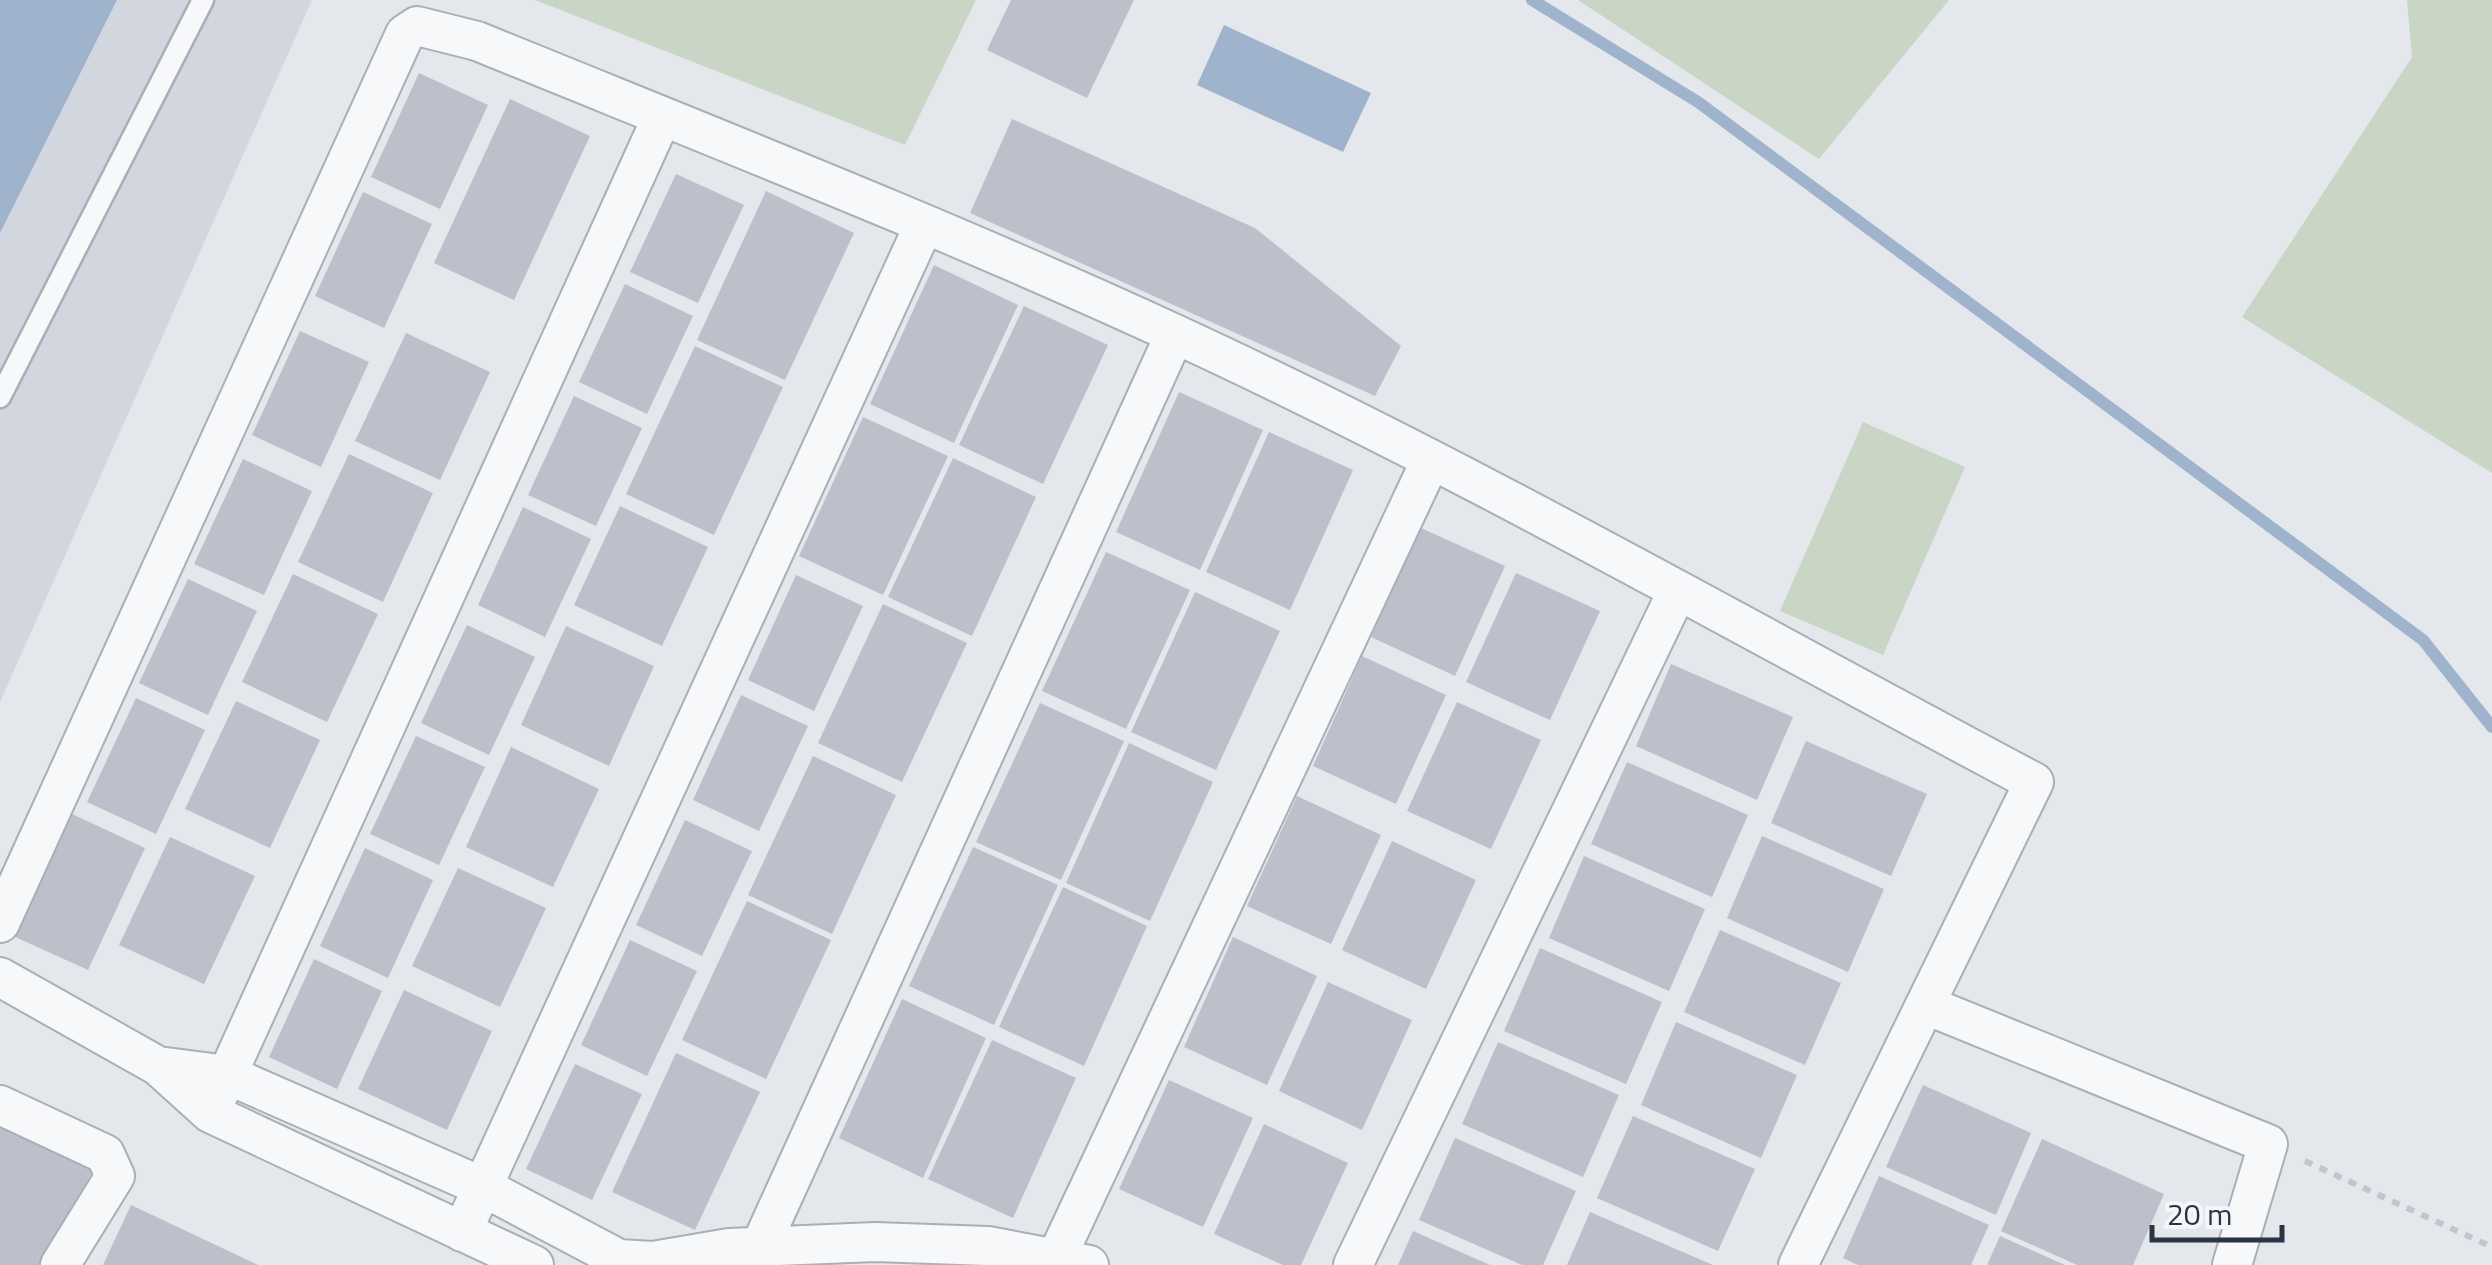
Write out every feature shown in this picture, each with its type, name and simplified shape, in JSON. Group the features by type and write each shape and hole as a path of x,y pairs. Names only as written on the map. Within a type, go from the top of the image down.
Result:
{"street":[{"path":"0,922 404,34 417,26 478,41 924,225 1175,334 1430,462 2034,782 1798,1265"},
{"path":"210,1112 662,117"},
{"path":"462,1232 924,225"},
{"path":"760,1247 1175,334"},
{"path":"158,1066 228,1076 483,1188 619,1259 653,1261 760,1247 875,1242 988,1246 1066,1263 1430,462"},
{"path":"1353,1265 1677,592"},
{"path":"0,977 158,1066 210,1112 534,1265"},
{"path":"1926,1004 2268,1144 2232,1265"},
{"path":"0,1105 105,1154 112,1164 115,1176 60,1265"}],"lane":[{"path":"0,396 203,0"}],"path":[{"path":"2268,1144 2492,1247"}],"shaded area":[{"path":"0,0 312,0 0,702"}],"green space":[{"path":"535,0 976,0 905,145"},
{"path":"1578,0 1949,0 1819,159"},
{"path":"2407,0 2492,0 2492,473 2242,317 2412,57"},
{"path":"1863,422 1965,467 1883,655 1780,611"}],"water":[{"path":"0,0 117,0 0,233"},
{"path":"1224,25 1371,93 1343,152 1197,85"}],"building":[{"path":"1011,0 1134,0 1087,98 987,50"},
{"path":"419,73 488,105 440,209 371,177"},
{"path":"510,99 590,136 514,300 434,263"},
{"path":"1012,119 1255,228 1401,346 1375,396 970,213"},
{"path":"676,174 744,205 698,303 630,272"},
{"path":"766,191 854,233 785,380 697,340"},
{"path":"363,192 432,224 384,328 315,296"},
{"path":"934,265 1018,305 954,443 870,404"},
{"path":"625,284 693,316 647,414 579,382"},
{"path":"1024,306 1108,345 1043,484 959,445"},
{"path":"300,331 369,362 321,467 252,435"},
{"path":"406,333 490,372 440,480 355,441"},
{"path":"695,346 783,387 714,535 626,494"},
{"path":"1179,392 1263,430 1200,570 1116,532"},
{"path":"574,396 642,428 596,526 528,495"},
{"path":"863,417 948,456 883,595 799,556"},
{"path":"1269,432 1353,470 1290,610 1206,572"},
{"path":"349,454 433,493 383,602 298,562"},
{"path":"953,458 1036,497 972,636 888,597"},
{"path":"243,459 312,491 264,595 194,564"},
{"path":"620,506 708,547 662,646 574,605"},
{"path":"523,507 591,539 545,637 478,605"},
{"path":"1421,528 1505,566 1455,676 1371,637"},
{"path":"1106,552 1190,590 1126,729 1042,691"},
{"path":"1516,573 1600,611 1550,720 1466,682"},
{"path":"293,574 378,614 327,722 242,682"},
{"path":"796,575 863,606 814,711 748,680"},
{"path":"188,579 257,611 208,715 139,683"},
{"path":"1195,592 1280,631 1216,770 1131,732"},
{"path":"883,604 967,643 902,782 818,743"},
{"path":"467,625 535,657 489,755 421,723"},
{"path":"566,626 654,666 609,766 521,725"},
{"path":"1362,656 1446,695 1396,804 1313,766"},
{"path":"1671,664 1793,717 1757,800 1636,746"},
{"path":"741,695 808,726 759,831 693,800"},
{"path":"136,698 205,730 156,834 87,802"},
{"path":"236,701 320,740 270,848 185,809"},
{"path":"1457,702 1541,740 1491,849 1407,811"},
{"path":"1040,703 1124,741 1061,880 976,842"},
{"path":"416,736 485,767 439,865 370,834"},
{"path":"1806,741 1927,794 1891,876 1771,823"},
{"path":"1129,743 1213,782 1150,921 1066,883"},
{"path":"511,747 599,789 553,887 466,847"},
{"path":"813,756 896,795 832,934 748,895"},
{"path":"1627,762 1748,815 1712,897 1591,844"},
{"path":"1297,796 1381,835 1331,944 1247,906"},
{"path":"70,813 145,848 88,970 13,936"},
{"path":"685,820 752,851 702,956 636,925"},
{"path":"1762,836 1884,889 1848,972 1727,918"},
{"path":"170,837 255,876 204,984 119,945"},
{"path":"1392,841 1476,880 1426,989 1342,950"},
{"path":"973,847 1058,885 994,1025 909,986"},
{"path":"365,848 433,880 388,978 320,946"},
{"path":"1584,856 1705,909 1669,991 1549,938"},
{"path":"458,868 546,908 500,1007 412,966"},
{"path":"1063,887 1147,926 1084,1066 999,1027"},
{"path":"747,901 831,940 766,1079 682,1040"},
{"path":"1720,930 1841,983 1805,1065 1684,1012"},
{"path":"1233,937 1317,976 1267,1085 1184,1047"},
{"path":"630,940 697,971 647,1076 581,1045"},
{"path":"1540,948 1662,1002 1626,1084 1504,1031"},
{"path":"314,959 382,991 337,1089 269,1057"},
{"path":"1328,982 1412,1020 1362,1130 1279,1091"},
{"path":"404,990 492,1031 447,1130 358,1089"},
{"path":"902,999 986,1038 923,1178 839,1138"},
{"path":"1676,1022 1797,1075 1761,1158 1641,1105"},
{"path":"992,1040 1076,1078 1013,1218 928,1179"},
{"path":"1498,1042 1619,1095 1583,1177 1462,1124"},
{"path":"676,1053 760,1092 695,1230 612,1192"},
{"path":"575,1064 642,1094 592,1200 526,1169"},
{"path":"1169,1080 1253,1118 1203,1227 1119,1189"},
{"path":"1923,1085 2031,1133 1996,1215 1886,1167"},
{"path":"1633,1116 1755,1169 1718,1251 1597,1198"},
{"path":"0,1122 93,1170 45,1265 0,1265"},
{"path":"1264,1124 1348,1163 1301,1265 1283,1265 1214,1234"},
{"path":"1455,1138 1576,1191 1543,1265 1522,1265 1419,1220"},
{"path":"2042,1139 2164,1194 2133,1265 2077,1265 2001,1231"},
{"path":"1879,1176 1989,1225 1971,1265 1858,1265 1843,1258"},
{"path":"131,1205 258,1265 103,1265"},
{"path":"1590,1212 1713,1265 1567,1265"},
{"path":"1413,1231 1490,1265 1398,1265"},
{"path":"2000,1236 2065,1265 1987,1265"}],"waterway":[{"path":"1532,0 1698,102 2423,640 2492,727"}]}
